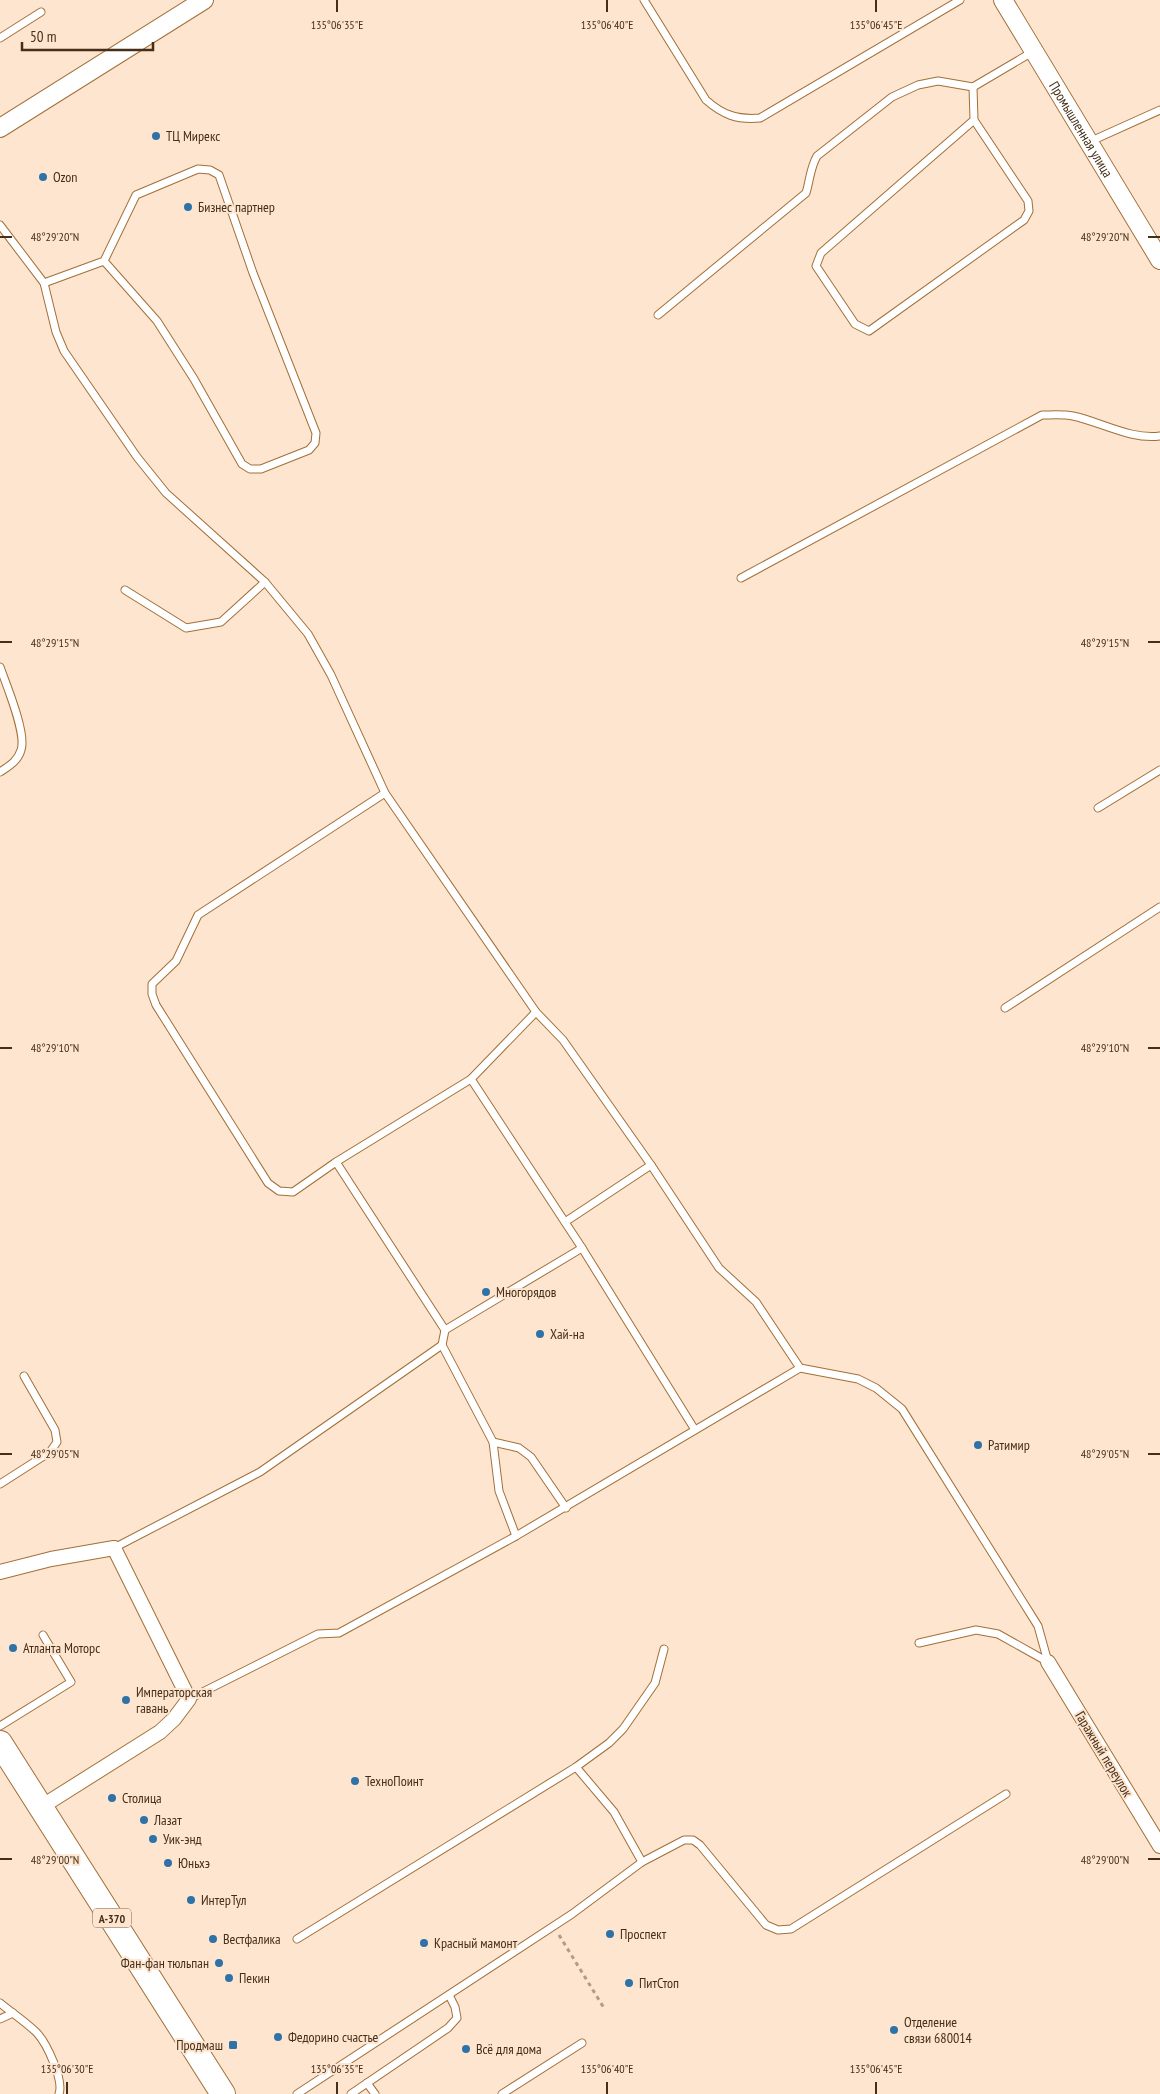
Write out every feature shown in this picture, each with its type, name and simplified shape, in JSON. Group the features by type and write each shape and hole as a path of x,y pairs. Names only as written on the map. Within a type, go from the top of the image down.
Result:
{"highway":[{"name":"А-370","path":"0,1742 223,2094"}],"street":[{"path":"0,128 204,0"},
{"name":"Промышленная улица","path":"1003,0 1160,260"},
{"path":"0,1572 52,1559 114,1548 189,1699 174,1719 160,1732 41,1807"},
{"name":"Гаражный переулок","path":"1048,1662 1160,1846"}],"lane":[{"path":"644,0 706,100 724,114 744,119 760,118 960,0"},
{"path":"0,38 41,12"},
{"path":"658,315 806,194 811,179 811,168 817,156 892,97 918,85 938,81 973,87 1034,51"},
{"path":"973,87 974,120 1028,201 1029,211 1024,220 869,331 860,328 855,324 816,266 817,260 821,253 974,120"},
{"path":"1089,142 1160,110"},
{"path":"44,283 104,261 136,195 198,169 210,170 219,175 253,273 316,433 315,443 309,450 261,469 250,469 242,464 194,379 157,320 104,261"},
{"path":"0,225 44,283 56,332 64,352 136,457 166,493 265,582 308,634 331,674 385,793 536,1012 564,1040 719,1268 756,1302 800,1368"},
{"path":"741,578 1042,416 1072,416 1132,434 1150,437 1160,436"},
{"path":"125,590 186,628 221,622 265,582"},
{"path":"0,667 22,736 22,749 15,762 0,772"},
{"path":"1098,808 1160,770"},
{"path":"385,793 198,915 176,961 152,984 152,994 156,1005 268,1183 279,1191 293,1192 336,1162 471,1079 536,1012"},
{"path":"1005,1008 1160,907"},
{"path":"471,1079 582,1248 695,1430"},
{"path":"336,1162 445,1330 442,1345 493,1442 499,1491 516,1536"},
{"path":"565,1222 651,1166"},
{"path":"445,1330 582,1248"},
{"path":"114,1548 260,1472 442,1345"},
{"path":"189,1699 318,1634 339,1633 566,1508 800,1368 858,1379 876,1388 902,1409 1038,1626 1048,1662"},
{"path":"0,1484 50,1452 57,1442 55,1430 24,1376"},
{"path":"493,1442 519,1448 531,1457 566,1508"},
{"path":"919,1643 976,1630 998,1634 1048,1662"},
{"path":"0,1726 72,1682 43,1635"},
{"path":"297,1939 576,1767 609,1743 624,1729 655,1683 664,1648"},
{"path":"576,1767 614,1812 642,1862"},
{"path":"297,2094 553,1926 642,1862 684,1840 693,1840 700,1845 766,1925 778,1930 791,1929 1006,1794"},
{"path":"351,2094 448,2028 458,2018 449,1995"},
{"path":"0,2004 13,2013 42,2040 61,2080 59,2094"},
{"path":"0,2019 13,2013"},
{"path":"502,2094 582,2043"},
{"path":"367,2083 375,2094"}],"path":[{"path":"553,1926 604,2008"}],"place":[{"name":"ТЦ Мирекс","path":"156,136"},
{"name":"Ozon","path":"43,177"},
{"name":"Бизнес партнер","path":"188,207"},
{"name":"Многорядов","path":"486,1292"},
{"name":"Хай-на","path":"540,1334"},
{"name":"Ратимир","path":"978,1445"},
{"name":"Атланта Моторс","path":"13,1648"},
{"name":"Императорская гавань","path":"126,1700"},
{"name":"ТехноПоинт","path":"355,1781"},
{"name":"Столица","path":"112,1798"},
{"name":"Лазат","path":"144,1820"},
{"name":"Уик-энд","path":"153,1839"},
{"name":"Юньхэ","path":"168,1863"},
{"name":"ИнтерТул","path":"191,1900"},
{"name":"Проспект","path":"610,1934"},
{"name":"Вестфалика","path":"213,1939"},
{"name":"Красный мамонт","path":"424,1943"},
{"name":"Фан-фан тюльпан","path":"219,1963"},
{"name":"Пекин","path":"229,1978"},
{"name":"ПитСтоп","path":"629,1983"},
{"name":"Отделение связи 680014","path":"894,2030"},
{"name":"Федорино счастье","path":"278,2037"},
{"name":"Продмаш","path":"233,2045"},
{"name":"Всё для дома","path":"466,2049"}]}
